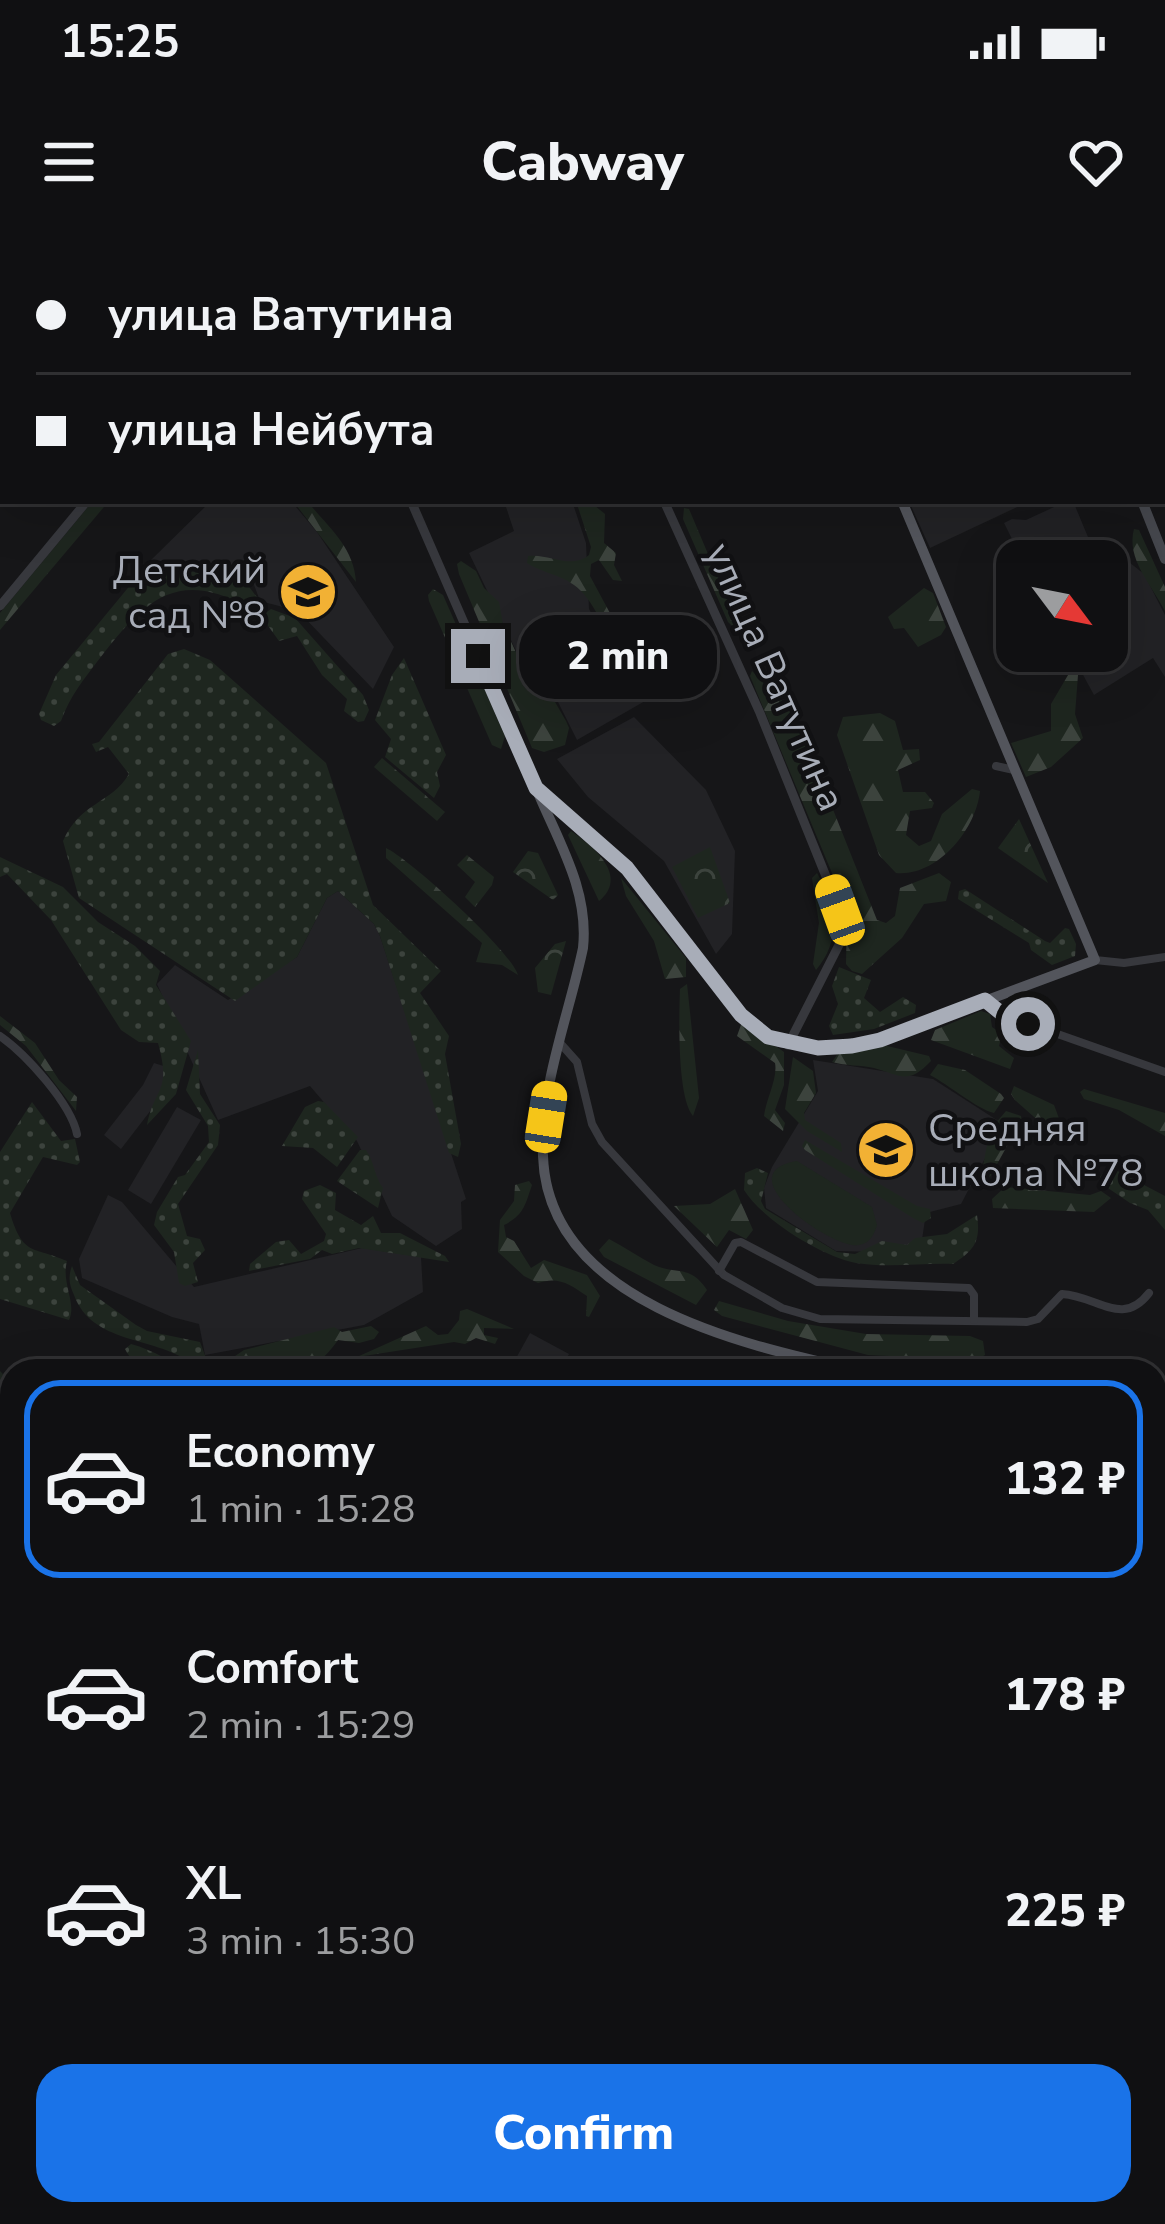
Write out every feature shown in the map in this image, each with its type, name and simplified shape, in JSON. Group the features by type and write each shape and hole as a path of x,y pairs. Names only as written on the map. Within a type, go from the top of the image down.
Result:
{"main road":[{"path":"536,788 627,868 741,1015 768,1037 788,1045 818,1048 880,1040 1095,959 903,504"},
{"path":"1143,504 1165,559"},
{"path":"536,788 584,913 583,948 543,1136 544,1172 560,1226 579,1253 616,1283 697,1323 819,1359"}],"street":[{"path":"0,606 85,504"},
{"path":"412,504 536,788"},
{"name":"улица Ватутина","path":"665,504 760,713 840,910 841,941 788,1045"},
{"path":"995,766 1016,770"},
{"path":"1095,959 1112,963 1165,957"},
{"path":"985,1000 1015,1019 1165,1072"},
{"path":"0,1036 42,1078 73,1119 77,1135"},
{"path":"560,1043 577,1062 592,1124 602,1142 719,1271 782,1308 820,1318 1034,1321 1063,1294 1130,1310 1148,1293"},
{"path":"719,1271 735,1243 741,1242 817,1282 969,1288 974,1295 974,1320"}],"shaded area":[{"name":"Детский сад №8","path":"208,504 294,504 394,647 373,689 298,611 260,601 253,582 211,568 156,570 151,560"},
{"path":"505,504 573,504 586,543 589,609 605,639 652,697 577,740 557,700 533,686 469,553 514,531"},
{"path":"914,504 1024,504 930,548"},
{"path":"1061,504 1074,504 1089,540 1012,540 1004,523 1026,520"},
{"path":"1128,561 1144,574 1165,615 1165,677 1153,658 1094,695 1081,672 1128,672"},
{"path":"634,717 706,790 735,851 732,934 716,954 664,861 588,797 557,759"},
{"path":"338,891 374,924 380,936 466,1199 461,1202 462,1229 436,1246 392,1216 357,1141 310,1086 218,1120 157,984 175,965 228,1000 297,957 327,898"},
{"name":"Средняя школа №78","path":"813,1060 933,1079 1003,1124 961,1204 926,1213 920,1253 836,1251 766,1208 764,1188 772,1167 818,1091"},
{"path":"154,1063 167,1067 161,1097 121,1149 104,1135"},
{"path":"177,1107 201,1120 151,1204 128,1190"},
{"path":"108,1195 122,1202 194,1287 362,1248 421,1257 423,1292 364,1325 205,1355 199,1324 82,1278 79,1259"},
{"path":"530,1333 569,1354 566,1359 516,1359"}],"green space":[{"path":"91,504 106,504 0,630 0,613"},
{"path":"295,504 310,504 339,538 356,582"},
{"path":"577,504 593,504 605,514 604,543 616,553 614,565 622,581 613,580 599,560 591,564 590,576 632,654 630,663 580,590 527,563 528,556 582,559 591,547"},
{"path":"684,508 689,509 747,640 728,622 683,519"},
{"path":"1134,529 1139,530 1165,587 1165,611 1137,561"},
{"path":"461,561 476,571 484,588 499,602 503,624 529,681 555,702 566,721 565,745 544,752 532,748 459,574"},
{"path":"211,571 247,584 262,604 249,608 202,590 164,596 147,606 116,638 78,688 61,721 54,726 41,720 39,714 56,675 132,583 156,573"},
{"path":"924,588 933,593 946,627 941,635 918,647 904,628 894,629 888,617"},
{"path":"433,589 443,595 505,736 501,749 492,745 429,601"},
{"path":"271,609 295,618 363,695 369,710 364,721 344,711 347,699 322,675 297,636 279,641 261,616"},
{"path":"184,649 210,660 326,763 373,905 441,971 420,993 449,1036 445,1054 461,1144 458,1157 449,1153 380,936 374,924 338,891 327,898 297,957 235,1001 79,898 63,841 78,818 129,774 108,747 96,752 92,744 99,742 168,654"},
{"path":"404,658 446,755 437,772 440,786 434,798 385,757 391,739 375,720 392,675"},
{"path":"752,671 795,714 877,920 886,923 895,916 900,888 939,873 951,882 946,901 924,904 902,938 862,974 846,964 847,909 750,676"},
{"path":"1070,672 1078,675 1075,714 1083,738 1051,767 1026,777 1011,743 1051,731 1051,704"},
{"path":"880,713 895,721 903,750 919,749 920,760 898,770 903,792 925,792 934,803 932,808 910,811 906,835 919,846 931,841 942,814 972,789 980,791 971,821 952,848 911,872 896,873 879,855 837,735 843,717"},
{"path":"382,758 445,812 437,821 374,767"},
{"path":"1019,819 1048,883 998,848"},
{"path":"571,831 598,854 609,872 611,882 599,901 568,835"},
{"path":"710,847 730,903 698,918 672,867"},
{"path":"386,848 459,907 518,975 502,965 476,962 482,943 386,858"},
{"path":"528,851 538,853 558,895 553,900 513,872"},
{"path":"467,855 494,877 475,907 465,897 475,882 457,865"},
{"path":"0,857 63,887 160,971 156,985 191,1041 176,1094 147,1125 163,1081 158,1043 139,1042 121,1030 51,920 7,874 0,877"},
{"path":"817,873 829,898 833,935 816,970 819,923 812,878"},
{"path":"621,878 686,958 686,977 665,979 654,941 626,896"},
{"path":"965,889 1050,943 1069,929 1075,956 1052,965 1031,950 1029,943 958,899 959,891"},
{"path":"566,941 551,995 538,992 535,968 555,944"},
{"path":"839,967 871,980 864,998 880,1012 903,997 916,1005 915,1013 874,1029 833,1035 829,1026 838,1004 832,986"},
{"path":"687,984 699,1098 693,1116 684,1092 680,1056 680,989"},
{"path":"981,1011 990,1014 992,1027 1002,1034 999,1046 1014,1058 1010,1069 931,1040 935,1030"},
{"path":"0,1016 35,1043 59,1080 77,1097 76,1111 26,1046 0,1025"},
{"path":"742,1022 784,1052 784,1085 775,1110 785,1123 783,1131 764,1116 775,1063 737,1036"},
{"path":"883,1045 929,1056 931,1061 904,1077 832,1062 839,1052"},
{"path":"198,1050 200,1094 220,1125 218,1145 178,1204 187,1236 200,1239 205,1250 193,1263 198,1282 185,1286 179,1283 174,1252 154,1225 178,1177 185,1175 209,1142 208,1126 186,1090"},
{"path":"793,1057 813,1071 816,1093 805,1120 841,1143 842,1152 807,1131 785,1109"},
{"path":"938,1064 965,1070 1001,1094 1004,1098 994,1113 930,1075"},
{"path":"1014,1086 1054,1105 1067,1140 1059,1139 1015,1100"},
{"path":"1084,1089 1165,1113 1165,1136 1119,1110 1084,1099 1080,1092"},
{"path":"318,1101 358,1137 337,1167 313,1148 282,1146 305,1107"},
{"path":"32,1102 61,1141 75,1139 80,1162 43,1157 10,1213 25,1244 67,1261 69,1320 0,1299 0,1152"},
{"path":"1006,1111 1021,1116 1023,1132 1007,1146 990,1177 980,1181 990,1130"},
{"path":"805,1140 917,1206 930,1209 931,1218 923,1223 913,1218 805,1150"},
{"path":"360,1150 366,1150 383,1188 378,1208 337,1181"},
{"path":"797,1161 872,1207 877,1225 869,1240 846,1244 791,1210 772,1180 777,1168"},
{"path":"1108,1166 1165,1196 1165,1230 1148,1210 1105,1186 1100,1177"},
{"path":"757,1168 768,1173 761,1201 765,1209 837,1252 855,1254 882,1241 907,1245 915,1238 947,1234 977,1215 977,1239 953,1264 880,1265 842,1259 794,1235 753,1201 744,1190 745,1173"},
{"path":"529,1181 532,1185 523,1209 504,1225 506,1237 514,1241 531,1268 544,1260 587,1275 600,1296 589,1317 587,1296 564,1282 538,1283 498,1252 500,1220 514,1201 515,1185"},
{"path":"320,1185 336,1193 335,1210 361,1225 373,1216 381,1233 400,1233 449,1262 359,1248 332,1254 322,1250 310,1259 249,1271 250,1264 276,1242 289,1240 301,1254 324,1241 326,1234 302,1199 304,1191"},
{"path":"1005,1187 1090,1195 1101,1191 1111,1198 1094,1212 993,1208 992,1199"},
{"path":"735,1189 753,1230 746,1239 729,1230 717,1247 674,1206 710,1204"},
{"path":"609,1239 654,1265 689,1273 707,1290 696,1305 604,1257 599,1250"},
{"path":"72,1266 80,1285 136,1325 200,1342 206,1358 184,1359 109,1331 83,1311 70,1277"},
{"path":"719,1301 788,1321 866,1334 970,1336 983,1341 985,1355 954,1359 868,1355 714,1310"},
{"path":"467,1309 514,1329 484,1328 484,1335 498,1338 495,1344 476,1338 465,1344 357,1357 426,1326 438,1335 448,1334 460,1311"},
{"path":"371,1326 379,1332 374,1339 359,1343 338,1340 321,1359 231,1359 244,1350 334,1327 342,1332"},
{"path":"131,1344 167,1359 132,1359 125,1349"}],"place":[{"name":"Детский сад №8","path":"308,592"},
{"name":"Средняя школа №78","path":"886,1150"}],"route":[{"path":"478,656 536,788 627,868 741,1015 768,1037 788,1045 852,1046 985,1000 1028,1024"}]}
